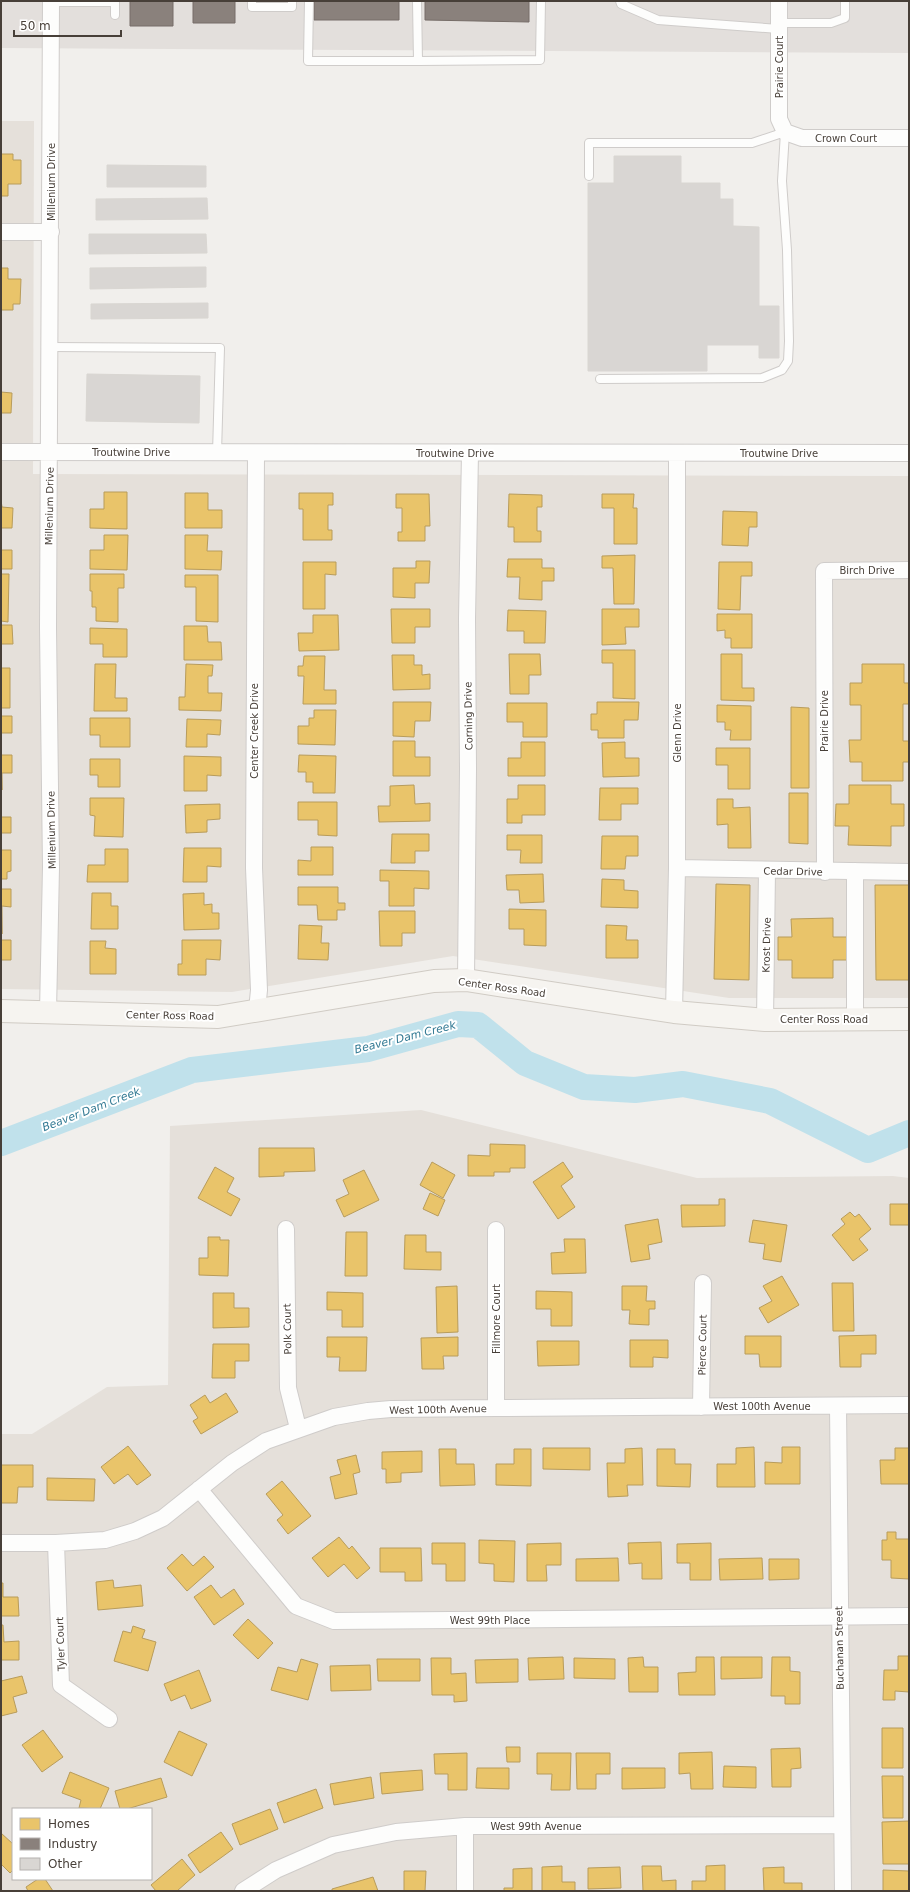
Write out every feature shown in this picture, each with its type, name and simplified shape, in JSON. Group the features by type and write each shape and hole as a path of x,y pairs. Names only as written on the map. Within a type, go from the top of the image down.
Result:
{"street":[{"name":"Prairie Court","path":"778,1 779,119 784,132"},
{"name":"Millenium Drive","path":"48,1012 52,867 48,628 51,2"},
{"name":"Crown Court","path":"784,132 802,138 909,138"},
{"path":"1,232 51,232"},
{"name":"Troutwine Drive","path":"1,452 909,453"},
{"name":"Center Creek Drive","path":"256,452 254,868 259,990 257,1010"},
{"name":"Corning Drive","path":"466,980 468,769 467,619 470,453"},
{"name":"Glenn Drive","path":"674,1012 677,868 677,453"},
{"name":"Birch Drive","path":"824,571 909,570"},
{"name":"Prairie Drive","path":"824,571 825,872"},
{"name":"Cedar Drive","path":"677,868 767,871 909,872"},
{"name":"Krost Drive","path":"765,1020 767,871"},
{"path":"855,871 855,1019"},
{"name":"Center Ross Road","path":"1,1012 218,1017 434,981 466,980 674,1012 765,1020 909,1019"},
{"name":"Polk Court","path":"286,1229 288,1388 298,1428"},
{"name":"Fillmore Court","path":"496,1230 496,1408"},
{"name":"Pierce Court","path":"701,1407 703,1283"},
{"name":"West 100th Avenue","path":"1,1543 56,1543 105,1540 136,1531 163,1518 232,1463 266,1441 298,1428 334,1417 368,1411 391,1409 909,1405"},
{"name":"Buchanan Street","path":"838,1406 843,1891"},
{"name":"West 99th Place","path":"199,1489 296,1606 334,1621 909,1616"},
{"name":"Tyler Court","path":"56,1543 61,1685 109,1719"},
{"name":"West 99th Avenue","path":"243,1891 276,1870 333,1845 396,1832 465,1826 842,1825"},
{"path":"465,1826 465,1891"}],"lane":[{"path":"252,1 252,7 292,7 292,1"},
{"path":"309,1 308,61 540,60 541,1"},
{"path":"417,1 418,61"},
{"path":"620,1 621,4 658,20 779,26 830,23 845,18 846,1"},
{"path":"51,2 114,2 114,15"},
{"path":"589,176 589,143 752,143 784,132 782,181 787,250 789,341 788,361 782,370 762,378 600,378"},
{"path":"50,347 220,348 217,452"}],"shaded area":[{"path":"1,1 909,1 909,53 1,48"},
{"path":"1,121 34,121 33,474 909,476 909,998 729,998 453,956 232,992 1,989"},
{"path":"421,1110 697,1178 893,1176 909,1178 909,1891 1,1891 1,1434 32,1434 107,1387 168,1385 170,1126"}],"building: Homes":[{"path":"1,154 13,154 13,160 21,160 21,184 8,184 8,196 1,196"},
{"path":"1,268 8,268 8,279 21,279 20,304 13,304 13,310 1,310"},
{"path":"1,392 12,393 11,413 1,413"},
{"path":"104,492 127,492 127,529 90,528 90,509 104,509"},
{"path":"185,493 208,493 208,510 222,510 222,528 185,528"},
{"path":"299,493 333,493 333,505 328,505 328,530 332,530 332,540 303,540 303,509 299,509"},
{"path":"396,494 429,494 430,526 425,526 425,541 398,541 398,532 402,532 402,508 396,508"},
{"path":"509,494 542,495 542,507 537,507 537,531 541,531 541,542 514,542 514,527 508,527"},
{"path":"602,494 634,494 633,508 637,508 637,544 614,544 614,508 602,508"},
{"path":"1,500 2,507 13,508 12,528 1,528"},
{"path":"723,511 757,512 757,527 749,527 748,546 722,545"},
{"path":"104,535 128,535 127,570 90,569 90,550 104,550"},
{"path":"185,535 208,535 207,551 222,551 221,570 185,569"},
{"path":"1,550 12,550 12,569 1,569"},
{"path":"635,555 634,604 614,604 613,568 602,568 602,556"},
{"path":"508,559 542,559 542,568 554,568 554,581 542,581 542,600 519,599 520,577 507,577"},
{"path":"416,561 430,561 429,583 415,583 415,598 393,597 393,568 416,568"},
{"path":"303,562 336,562 336,575 325,574 325,609 303,609"},
{"path":"719,562 752,562 752,576 741,576 740,610 718,609"},
{"path":"1,574 9,574 8,622 1,621"},
{"path":"90,574 124,574 124,588 118,588 118,622 96,621 96,607 92,607"},
{"path":"185,575 218,575 218,622 196,621 196,587 185,587"},
{"path":"391,609 430,609 430,627 415,627 415,643 392,643"},
{"path":"602,609 639,609 639,627 625,627 626,644 602,645"},
{"path":"508,610 546,611 545,643 524,643 524,631 507,631"},
{"path":"717,614 752,614 752,648 731,648 731,638 725,638 725,630 717,631"},
{"path":"313,615 338,615 339,650 299,651 298,633 313,633"},
{"path":"1,625 12,625 13,644 1,644"},
{"path":"184,626 207,626 208,642 221,642 222,660 184,660"},
{"path":"90,628 127,629 127,657 103,657 103,644 90,644"},
{"path":"602,650 635,650 635,699 613,698 613,663 602,663"},
{"path":"509,654 540,654 541,675 529,675 529,694 510,694"},
{"path":"721,654 742,654 742,688 754,688 754,701 721,700"},
{"path":"392,655 414,655 414,665 422,665 422,675 430,674 430,689 393,690"},
{"path":"304,656 325,656 324,690 336,690 336,704 303,704 304,676 298,676 298,666 303,666"},
{"path":"95,664 116,664 115,698 127,698 127,711 94,711"},
{"path":"186,664 213,665 212,676 208,676 208,693 222,693 221,711 179,710 179,697 185,697"},
{"path":"862,664 904,664 904,683 909,683 909,704 903,704 903,741 909,741 909,762 903,762 903,781 862,781 862,762 850,762 849,740 861,740 861,705 850,705 850,683 862,683"},
{"path":"1,668 10,668 10,708 1,708"},
{"path":"393,702 431,702 430,721 415,721 414,737 393,736"},
{"path":"597,702 639,702 638,720 624,720 624,738 598,738 598,730 591,730 591,714 597,714"},
{"path":"507,703 547,703 547,737 523,737 523,722 507,722"},
{"path":"717,705 751,706 751,740 730,740 731,730 725,730 725,722 717,722"},
{"path":"791,707 809,708 809,788 791,788"},
{"path":"314,710 336,710 335,745 298,744 298,726 309,726 309,718 314,718"},
{"path":"1,716 12,716 12,733 1,733"},
{"path":"90,718 130,718 130,747 100,747 100,735 90,735"},
{"path":"187,719 221,720 220,735 207,734 207,747 186,747"},
{"path":"393,741 415,741 415,757 430,757 430,776 393,776"},
{"path":"521,742 545,742 545,776 508,776 508,758 521,758"},
{"path":"625,742 625,758 639,758 639,776 603,777 602,743"},
{"path":"716,748 750,748 750,789 728,789 728,765 716,765"},
{"path":"1,755 12,755 12,773 2,773 2,790"},
{"path":"299,755 336,756 335,793 313,793 313,782 306,782 306,772 298,772"},
{"path":"184,756 221,757 221,776 207,775 207,791 184,791"},
{"path":"90,759 120,759 120,787 98,787 98,775 90,775"},
{"path":"414,785 415,804 430,803 430,821 379,822 378,806 390,806 390,786"},
{"path":"518,785 545,785 545,815 522,815 522,823 507,823 507,799 518,799"},
{"path":"849,785 891,785 891,804 904,804 904,826 891,826 891,846 848,845 849,826 835,826 836,804 849,804"},
{"path":"600,788 638,788 638,804 621,804 621,820 599,820"},
{"path":"789,793 808,793 808,844 789,843"},
{"path":"90,798 124,798 123,837 94,836 95,816 90,815"},
{"path":"717,799 733,799 733,808 750,807 751,848 728,848 728,824 717,825"},
{"path":"298,802 337,802 337,836 318,835 318,820 298,820"},
{"path":"220,804 220,819 207,820 207,832 186,833 185,805"},
{"path":"1,817 11,817 11,833 1,833"},
{"path":"392,834 429,834 429,851 415,851 415,863 391,863"},
{"path":"507,835 542,835 542,863 520,863 521,850 507,850"},
{"path":"602,836 638,836 638,856 626,856 625,869 601,869"},
{"path":"311,847 333,847 333,875 298,875 298,860 311,861"},
{"path":"184,848 221,848 221,867 207,866 207,882 183,882"},
{"path":"105,849 128,849 128,882 87,882 88,865 105,865"},
{"path":"1,850 11,850 11,871 7,872 7,879 1,879"},
{"path":"380,870 429,871 429,889 414,888 414,906 389,906 389,881 380,881"},
{"path":"543,874 544,902 520,903 519,890 507,890 506,875"},
{"path":"602,879 624,880 624,890 638,891 638,908 601,907"},
{"path":"716,884 750,885 749,980 714,979"},
{"path":"875,885 909,885 909,980 876,980"},
{"path":"298,887 338,887 338,903 345,903 345,910 337,910 337,920 318,920 317,905 298,905"},
{"path":"1,889 11,889 11,907 2,906 2,934"},
{"path":"92,893 111,893 111,906 118,906 118,929 91,929"},
{"path":"204,893 204,905 212,904 212,913 219,913 219,929 184,930 183,894"},
{"path":"509,909 546,910 546,946 524,945 524,929 509,929"},
{"path":"379,911 415,911 415,933 402,933 402,946 380,946"},
{"path":"833,918 833,937 847,937 847,960 833,960 833,978 792,978 792,960 778,960 778,937 792,937 791,919"},
{"path":"299,925 322,926 321,943 329,943 328,960 298,959"},
{"path":"606,925 627,926 626,940 638,940 638,958 606,958"},
{"path":"1,940 11,940 11,960 1,960"},
{"path":"182,940 221,940 220,960 206,959 206,975 178,975 178,964 182,964"},
{"path":"90,941 106,941 105,948 116,949 116,974 90,974"},
{"path":"490,1144 525,1145 525,1168 510,1168 510,1172 494,1172 494,1176 468,1176 468,1155 490,1156"},
{"path":"259,1148 314,1148 315,1171 284,1172 284,1176 259,1177"},
{"path":"432,1162 455,1175 443,1198 420,1185"},
{"path":"563,1162 573,1177 561,1186 575,1207 558,1219 533,1182"},
{"path":"215,1167 234,1178 227,1192 240,1199 231,1216 198,1198"},
{"path":"364,1170 379,1200 344,1217 336,1200 349,1194 343,1180"},
{"path":"430,1193 445,1200 438,1216 423,1209"},
{"path":"719,1199 725,1199 725,1226 682,1227 681,1205 719,1205"},
{"path":"890,1204 909,1204 909,1225 890,1225"},
{"path":"850,1212 855,1217 859,1214 871,1229 859,1239 868,1250 853,1261 832,1235 845,1224 841,1219"},
{"path":"658,1219 662,1242 648,1245 650,1259 631,1262 625,1225"},
{"path":"753,1220 787,1225 781,1262 763,1259 765,1244 749,1242"},
{"path":"346,1232 367,1232 367,1276 345,1276"},
{"path":"405,1235 426,1235 426,1252 441,1252 441,1270 404,1269"},
{"path":"208,1237 220,1237 220,1240 229,1240 228,1276 199,1275 199,1258 208,1258"},
{"path":"564,1239 585,1239 586,1273 552,1274 551,1253 565,1252"},
{"path":"782,1276 799,1305 768,1323 759,1308 772,1301 763,1286"},
{"path":"832,1283 853,1283 854,1331 833,1331"},
{"path":"457,1286 458,1332 437,1333 436,1287"},
{"path":"622,1286 647,1286 646,1301 655,1301 655,1309 649,1309 649,1325 629,1324 630,1310 622,1310"},
{"path":"536,1291 572,1292 572,1326 551,1326 551,1309 536,1309"},
{"path":"327,1292 363,1293 363,1327 342,1327 342,1310 327,1310"},
{"path":"213,1293 234,1293 234,1308 249,1308 249,1327 213,1328"},
{"path":"876,1335 876,1354 861,1354 861,1367 840,1367 839,1336"},
{"path":"745,1336 781,1336 781,1367 760,1367 759,1354 745,1354"},
{"path":"327,1337 367,1337 366,1371 339,1371 340,1357 327,1357"},
{"path":"458,1337 458,1356 443,1356 444,1369 422,1369 421,1338"},
{"path":"630,1340 668,1340 668,1358 653,1357 653,1367 630,1367"},
{"path":"537,1341 579,1341 579,1365 538,1366"},
{"path":"213,1344 249,1344 249,1361 235,1361 235,1378 212,1378"},
{"path":"226,1393 238,1412 201,1434 193,1421 198,1418 190,1405 205,1395 210,1403"},
{"path":"128,1446 151,1475 137,1485 128,1474 114,1484 101,1467"},
{"path":"754,1447 755,1487 717,1487 717,1464 736,1464 736,1448"},
{"path":"782,1447 800,1447 800,1484 765,1484 765,1462 782,1463"},
{"path":"543,1448 590,1448 590,1470 543,1469"},
{"path":"642,1448 643,1485 627,1485 628,1496 608,1497 607,1463 625,1463 625,1449"},
{"path":"895,1448 909,1448 909,1484 881,1484 880,1460 895,1460"},
{"path":"439,1449 456,1449 456,1464 474,1464 475,1485 440,1486"},
{"path":"514,1449 531,1449 531,1486 496,1485 496,1464 514,1464"},
{"path":"657,1449 675,1449 675,1464 691,1464 690,1487 657,1486"},
{"path":"422,1451 422,1472 401,1473 401,1482 386,1483 386,1469 382,1469 382,1452"},
{"path":"356,1455 360,1472 353,1474 357,1494 335,1499 330,1477 341,1474 337,1460"},
{"path":"1,1465 33,1465 33,1487 18,1487 17,1503 1,1503"},
{"path":"47,1478 95,1479 94,1501 47,1500"},
{"path":"282,1481 311,1516 288,1534 277,1520 283,1515 266,1494"},
{"path":"887,1532 896,1532 896,1539 909,1539 909,1579 891,1578 891,1560 882,1560 882,1540 887,1540"},
{"path":"339,1537 349,1549 352,1546 370,1568 357,1579 344,1564 328,1577 312,1558"},
{"path":"479,1540 515,1541 514,1582 494,1581 494,1564 479,1563"},
{"path":"661,1542 662,1579 642,1579 642,1563 629,1564 628,1543"},
{"path":"432,1543 465,1543 465,1581 446,1581 446,1564 432,1564"},
{"path":"561,1543 561,1565 546,1565 547,1581 527,1581 527,1544"},
{"path":"711,1543 711,1580 690,1580 690,1563 677,1563 677,1544"},
{"path":"380,1548 421,1548 422,1581 405,1581 405,1572 380,1572"},
{"path":"182,1554 193,1566 204,1556 214,1567 187,1591 167,1568"},
{"path":"618,1558 619,1581 576,1581 576,1559"},
{"path":"762,1558 763,1579 720,1580 719,1559"},
{"path":"769,1559 799,1559 799,1579 769,1580"},
{"path":"113,1580 114,1588 141,1585 143,1606 98,1610 96,1582"},
{"path":"1,1583 3,1583 3,1597 18,1597 19,1616 1,1616"},
{"path":"211,1585 221,1598 234,1589 244,1604 214,1625 194,1597"},
{"path":"248,1619 273,1643 258,1659 233,1635"},
{"path":"1,1625 3,1625 4,1642 19,1641 19,1660 1,1660"},
{"path":"133,1626 145,1630 142,1638 156,1642 148,1671 114,1661 123,1631 131,1633"},
{"path":"898,1656 909,1656 909,1692 895,1691 895,1700 883,1700 884,1670 898,1670"},
{"path":"563,1657 564,1679 529,1680 528,1658"},
{"path":"643,1657 644,1667 658,1667 658,1692 629,1692 628,1658"},
{"path":"696,1657 714,1657 715,1695 679,1695 678,1673 696,1672"},
{"path":"721,1657 762,1657 762,1678 721,1679"},
{"path":"772,1657 790,1657 790,1671 800,1672 800,1704 785,1704 785,1696 771,1696"},
{"path":"431,1658 451,1658 451,1674 466,1673 467,1701 454,1702 454,1695 432,1695"},
{"path":"574,1658 615,1659 615,1679 574,1678"},
{"path":"301,1659 318,1664 308,1700 271,1690 278,1667 297,1672"},
{"path":"377,1659 420,1659 420,1681 378,1681"},
{"path":"518,1659 518,1682 476,1683 475,1660"},
{"path":"370,1665 371,1690 331,1691 330,1666"},
{"path":"199,1670 211,1701 191,1709 185,1695 171,1701 164,1684"},
{"path":"22,1676 27,1693 13,1697 17,1712 1,1716 1,1681"},
{"path":"882,1728 903,1728 903,1768 882,1768"},
{"path":"43,1730 63,1757 42,1772 22,1745"},
{"path":"179,1731 207,1744 192,1776 164,1762"},
{"path":"506,1747 520,1747 520,1762 507,1762"},
{"path":"800,1748 801,1768 791,1769 791,1787 772,1787 771,1749"},
{"path":"712,1752 713,1789 691,1789 690,1773 679,1774 679,1753"},
{"path":"467,1753 467,1790 448,1790 448,1774 435,1774 434,1754"},
{"path":"537,1753 571,1753 570,1790 551,1790 552,1774 537,1774"},
{"path":"576,1753 610,1753 610,1774 596,1774 596,1789 577,1789"},
{"path":"724,1766 756,1767 756,1788 723,1787"},
{"path":"477,1768 509,1768 509,1789 476,1788"},
{"path":"622,1768 665,1768 665,1788 622,1789"},
{"path":"422,1770 423,1790 382,1794 380,1773"},
{"path":"70,1772 109,1788 100,1808 79,1808 81,1800 62,1793"},
{"path":"882,1776 903,1776 903,1818 883,1818"},
{"path":"371,1777 374,1798 334,1805 330,1784"},
{"path":"161,1778 167,1797 130,1808 120,1808 115,1791"},
{"path":"316,1789 323,1808 284,1823 277,1803"},
{"path":"270,1809 278,1829 240,1845 232,1824"},
{"path":"909,1821 909,1864 883,1864 882,1822"},
{"path":"221,1832 233,1849 200,1873 188,1855"},
{"path":"1,1833 12,1843 12,1871 10,1873 1,1864"},
{"path":"182,1859 195,1875 177,1891 156,1891 151,1885"},
{"path":"725,1865 725,1891 692,1891 692,1881 706,1881 706,1866"},
{"path":"562,1866 562,1882 575,1882 575,1891 542,1891 542,1867"},
{"path":"642,1866 661,1866 662,1881 676,1880 676,1891 643,1891"},
{"path":"620,1867 621,1888 588,1889 588,1868"},
{"path":"784,1867 784,1883 802,1883 802,1891 764,1891 763,1868"},
{"path":"532,1868 532,1891 504,1891 504,1888 513,1888 513,1869"},
{"path":"883,1870 909,1871 909,1891 883,1891"},
{"path":"404,1871 426,1871 425,1891 404,1891"},
{"path":"373,1877 378,1891 332,1891 332,1889"},
{"path":"36,1880 46,1880 53,1891 28,1891 26,1887"}],"building: Industry":[{"path":"130,1 173,1 173,26 130,26"},
{"path":"193,1 235,1 235,23 193,23"},
{"path":"314,1 399,1 399,20 314,20"},
{"path":"425,1 529,1 529,22 425,20"}],"building: Other":[{"path":"614,156 681,156 681,183 720,183 720,199 733,199 733,226 759,227 759,306 779,306 779,358 759,358 759,345 707,345 707,371 588,371 588,183 614,183"},
{"path":"107,165 206,166 206,187 107,187"},
{"path":"207,198 208,219 96,220 96,199"},
{"path":"89,234 206,234 207,253 89,254"},
{"path":"206,267 206,287 90,289 90,268"},
{"path":"208,303 208,318 91,319 91,304"},
{"path":"87,374 200,376 199,423 86,421"}],"waterway":[{"name":"Beaver Dam Creek","path":"1,1143 192,1070 368,1049 458,1024 478,1025 525,1063 584,1087 635,1090 683,1084 770,1101 868,1150 909,1133"}]}
